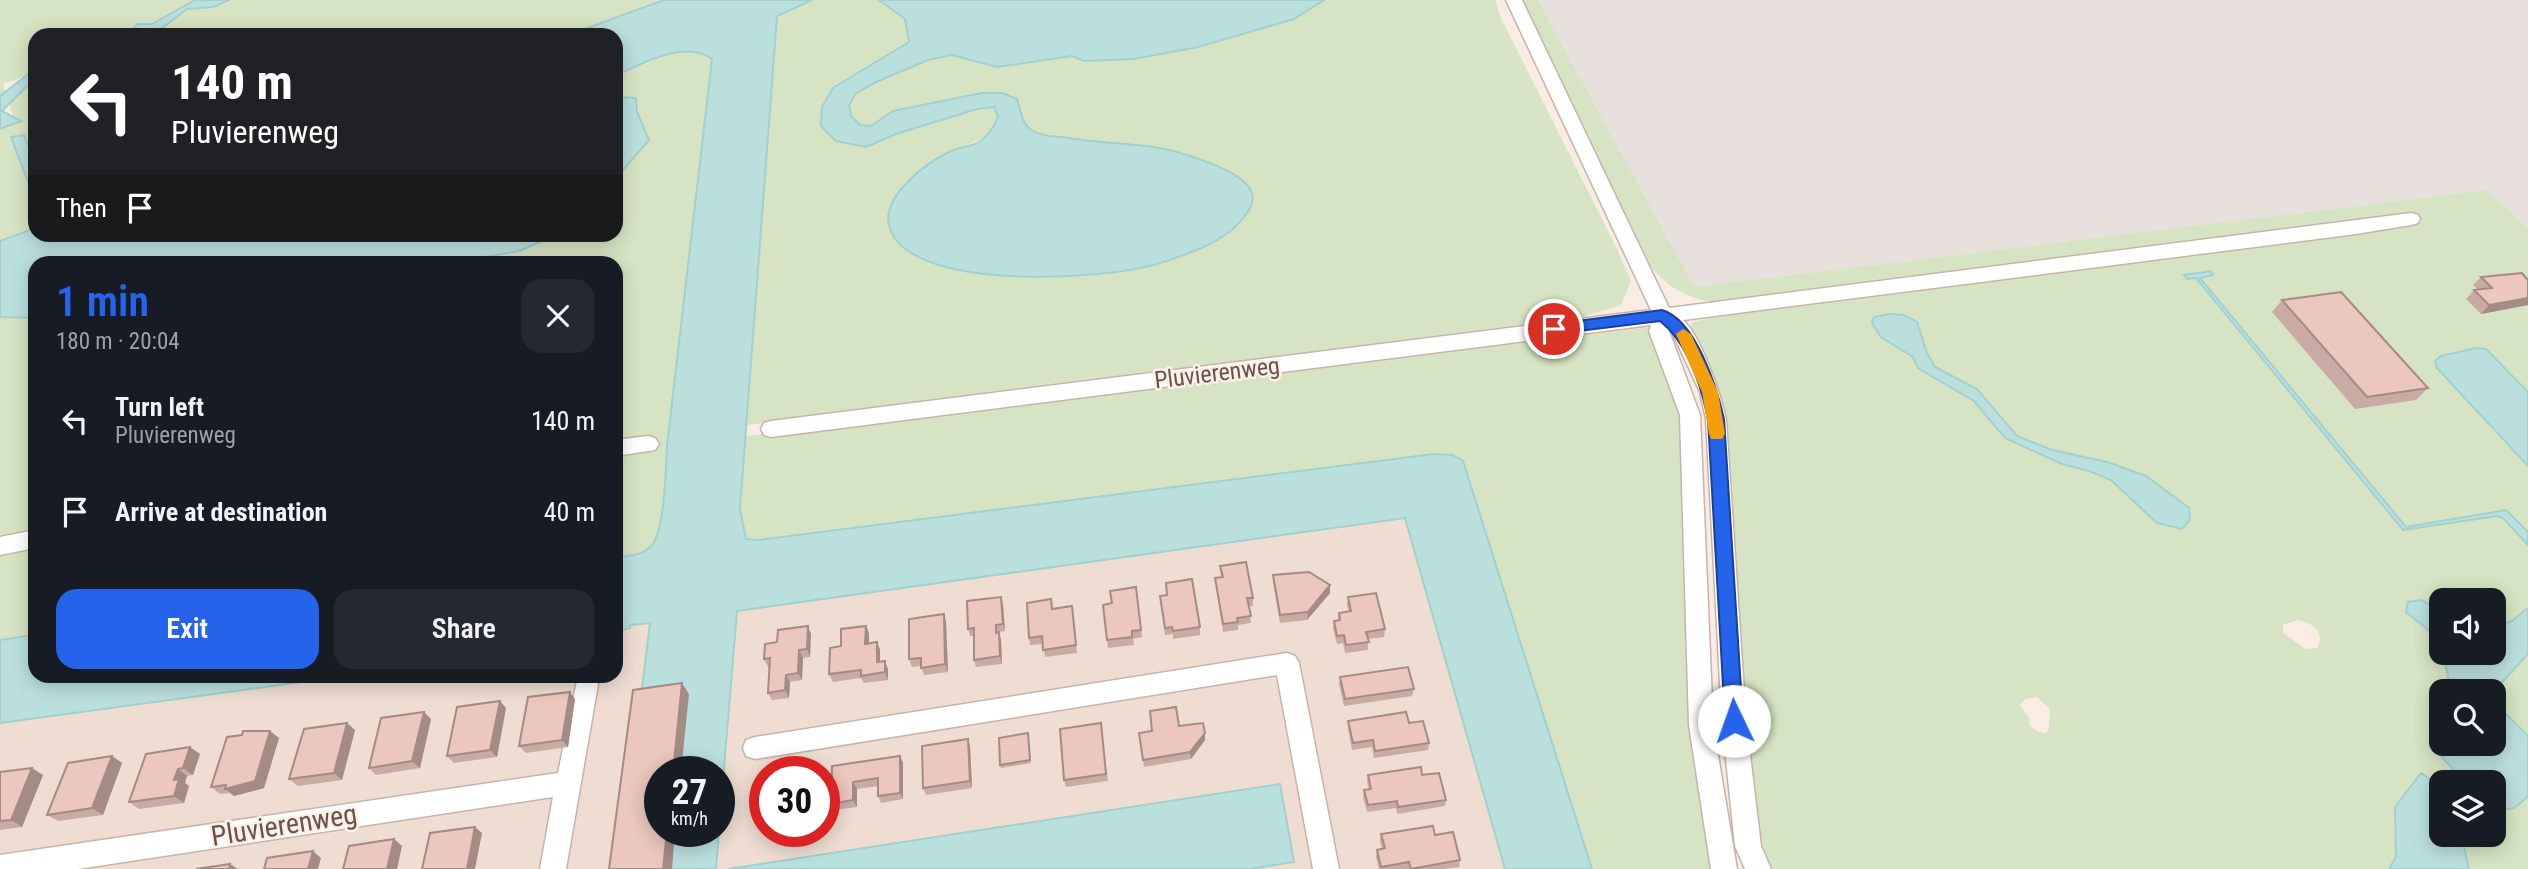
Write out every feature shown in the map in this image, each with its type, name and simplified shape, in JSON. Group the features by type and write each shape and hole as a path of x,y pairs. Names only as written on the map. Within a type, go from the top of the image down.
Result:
{"street":[{"path":"1514,0 1662,315 1681,330 1710,392 1716,419 1734,721 1748,846 1758,869"},
{"name":"Pluvierenweg","path":"771,429 2411,219"},
{"path":"1662,315 1659,331 1690,415 1701,725 1724,869"},
{"path":"623,447 648,444"},
{"path":"0,546 28,541"},
{"path":"755,748 1287,663 1326,869"},
{"path":"553,869 586,684"},
{"name":"Pluvierenweg","path":"0,868 568,783"}],"shaded area":[{"path":"1538,0 2528,0 2528,228 2486,190 1694,287"},
{"path":"1497,428 1645,869 0,869 0,621 28,618 28,683 623,683 623,541"}],"green space":[{"path":"0,0 195,0 158,20 132,28 28,28 28,74 3,84 5,91 0,96"},
{"path":"230,0 664,0 587,28 162,28 187,9 226,4"},
{"path":"812,0 879,0 905,19 910,42 833,89 866,147 945,117 995,107 998,117 985,136 951,151 935,264 1007,275 1043,277 1117,273 1187,254 1220,238 1193,159 1153,147 1098,144 1034,132 1023,122 1017,99 946,102 893,111 871,126 860,125 851,116 849,106 855,94 928,60 952,55 997,67 1072,56 1084,61 1134,59 1198,47 1294,19 1324,0 1495,0 1501,18 1631,281 1621,305 1581,317 747,425 777,16"},
{"path":"1522,0 1538,0 1694,287 2486,190 2528,228 2528,392 2486,349 2459,350 2435,361 2490,427 2528,466 2528,532 2506,510 2406,527 2199,278 2211,271 2184,275 2187,279 2196,278 2402,530 2497,516 2503,518 2528,545 2528,608 2512,621 2506,623 2506,588 2429,588 2429,604 2420,600 2408,602 2406,612 2429,633 2429,665 2445,665 2448,679 2429,679 2429,756 2442,756 2454,770 2429,770 2429,847 2506,847 2506,809 2520,804 2528,796 2528,869 1767,869 1757,846 1744,755 1724,441 1688,332 1693,322 1717,316 1710,302 1691,297 1662,278 1649,264","holes":["1917,322 1927,353 1935,367 1987,399 2017,436 2052,450 2124,468 2134,500 2111,481 2089,471 2062,464 2005,438 1974,401 1918,368 1913,357 1881,337","2298,620 2313,626 2319,633 2317,648 2306,649 2283,633 2283,625","2037,697 2050,709 2049,729 2046,733 2030,726 2029,718 2020,705 2025,699"]},
{"path":"676,52 704,53 712,59 660,526 648,549 636,555 623,556 623,256 491,256 519,251 540,242 623,242 623,170 648,140 637,112 635,98 623,97 623,72"},
{"path":"28,85 28,145 24,135 12,137 28,181 28,231 0,241 0,129 20,121 13,117 9,103"},
{"path":"0,317 28,318 28,636 0,640"},
{"path":"1652,327 1683,417 1716,869 1592,869 1463,461 1453,455 1434,454 758,540 746,539 740,509 746,436"},
{"path":"2528,654 2528,736 2506,714 2505,679"}],"water":[{"path":"195,0 230,0 213,7 187,9 162,28 133,28 138,24 152,24"},
{"path":"664,0 812,0 777,16 740,509 746,539 758,540 1434,454 1453,455 1463,461 1592,869 1505,869 1405,518 737,611 725,756 644,756 644,847 718,847 716,869 620,869 650,623 630,625 630,628 623,630 623,556 636,555 648,549 660,526 712,59 701,53 676,52 623,72 623,28 587,28"},
{"path":"879,0 1324,0 1294,19 1198,47 1134,59 1084,61 1072,56 997,67 952,55 928,60 855,94 849,106 851,116 860,125 871,126 893,111 982,93 1003,93 1017,99 1024,121 1037,133 1154,147 1178,153 1237,176 1252,193 1251,206 1239,223 1218,239 1194,251 1131,270 1054,277 967,271 930,262 903,247 889,225 892,203 899,192 918,172 940,157 983,139 991,131 998,117 994,107 977,109 896,134 866,147 836,141 821,126 822,107 833,88 909,42 905,19"},
{"path":"28,74 28,85 2,111 21,121 0,129 0,96"},
{"path":"623,97 636,98 637,112 649,140 623,170"},
{"path":"24,135 28,145 28,182 11,137"},
{"path":"28,231 28,242 540,242 519,251 491,256 28,256 28,318 0,317 0,241"},
{"path":"2211,271 2213,275 2200,278 2406,527 2506,510 2528,532 2528,545 2503,518 2497,516 2403,530 2196,278 2187,279 2184,275"},
{"path":"1904,315 1917,322 1927,353 1935,367 1977,389 2017,436 2052,450 2107,462 2146,476 2189,508 2190,520 2182,529 2157,523 2111,480 2062,464 2005,438 1974,401 1918,368 1913,357 1881,337 1872,323 1874,317"},
{"path":"2476,348 2486,349 2528,392 2528,466 2437,368 2435,361 2441,356"},
{"path":"2421,600 2429,604 2429,632 2406,612 2408,602"},
{"path":"2528,608 2528,654 2505,679 2448,679 2446,665 2506,665 2506,623"},
{"path":"28,636 28,683 294,683 0,723 0,640"},
{"path":"2506,714 2528,736 2528,796 2516,806 2506,809 2506,770 2454,770 2441,756 2506,756"},
{"path":"2421,773 2429,778 2429,847 2464,847 2469,869 2389,869 2396,857 2395,807"},
{"path":"1280,784 1294,862 1250,869 728,869"}],"building":[{"path":"2522,273 2528,280 2528,298 2489,305 2474,290 2492,288 2481,277"},
{"path":"2341,292 2428,388 2367,397 2282,300"},
{"path":"1246,562 1253,598 1247,598 1251,616 1237,618 1238,622 1223,624 1215,578 1223,577 1220,566"},
{"path":"1309,572 1330,585 1308,612 1280,615 1273,575"},
{"path":"1192,579 1200,627 1173,631 1172,627 1165,628 1160,596 1167,595 1166,583"},
{"path":"1136,587 1141,630 1132,631 1132,637 1107,640 1103,605 1112,603 1110,591"},
{"path":"1376,593 1385,629 1366,632 1369,642 1346,645 1344,635 1337,636 1334,621 1340,620 1339,613 1351,611 1348,597"},
{"path":"1001,597 1003,624 996,625 1000,656 974,660 974,628 968,629 967,601"},
{"path":"1051,599 1052,609 1072,606 1076,645 1043,650 1042,636 1029,638 1027,603"},
{"path":"944,614 945,664 921,668 921,658 909,659 909,619"},
{"path":"808,626 807,649 799,650 798,673 786,675 785,690 768,693 770,658 764,659 765,644 777,642 778,630"},
{"path":"866,626 865,644 877,642 877,662 885,661 885,672 861,676 861,670 829,674 830,648 841,646 841,629"},
{"path":"1408,667 1414,689 1345,699 1340,677"},
{"path":"682,683 675,756 644,756 644,847 665,847 663,869 609,869 633,690"},
{"path":"570,692 562,740 519,746 528,697"},
{"path":"500,701 490,750 447,756 457,707"},
{"path":"1176,707 1179,726 1203,723 1205,733 1190,752 1143,760 1139,733 1152,731 1150,711"},
{"path":"424,712 412,761 369,768 381,718"},
{"path":"1406,712 1409,723 1423,721 1429,743 1375,751 1373,740 1353,743 1348,721"},
{"path":"347,723 334,773 289,779 304,729"},
{"path":"1101,723 1106,774 1064,780 1060,729"},
{"path":"243,731 270,731 255,781 225,789 226,785 211,787 227,737 242,735"},
{"path":"1028,733 1030,760 1000,765 999,738"},
{"path":"968,739 970,781 923,788 922,746"},
{"path":"190,747 183,768 178,769 174,780 179,779 174,796 129,802 146,754"},
{"path":"112,756 92,808 47,815 68,763"},
{"path":"900,756 900,793 878,796 878,778 853,782 853,800 840,802 840,765"},
{"path":"1421,767 1422,775 1439,773 1446,800 1398,807 1397,801 1368,805 1364,790 1371,789 1368,775"},
{"path":"32,768 11,820 0,821 0,772"},
{"path":"1433,826 1435,835 1453,832 1460,860 1411,869 1409,862 1381,867 1377,850 1385,848 1381,834"},
{"path":"475,827 467,869 422,869 430,833"},
{"path":"394,839 387,869 343,869 349,846"},
{"path":"313,851 308,869 264,869 267,858"},
{"path":"230,864 229,869 196,869"}],"slow traffic":[{"path":"1683,334 1710,392 1717,434"}],"route":[{"path":"1554,329 1662,315 1681,330 1710,392 1716,419 1734,721"}]}
